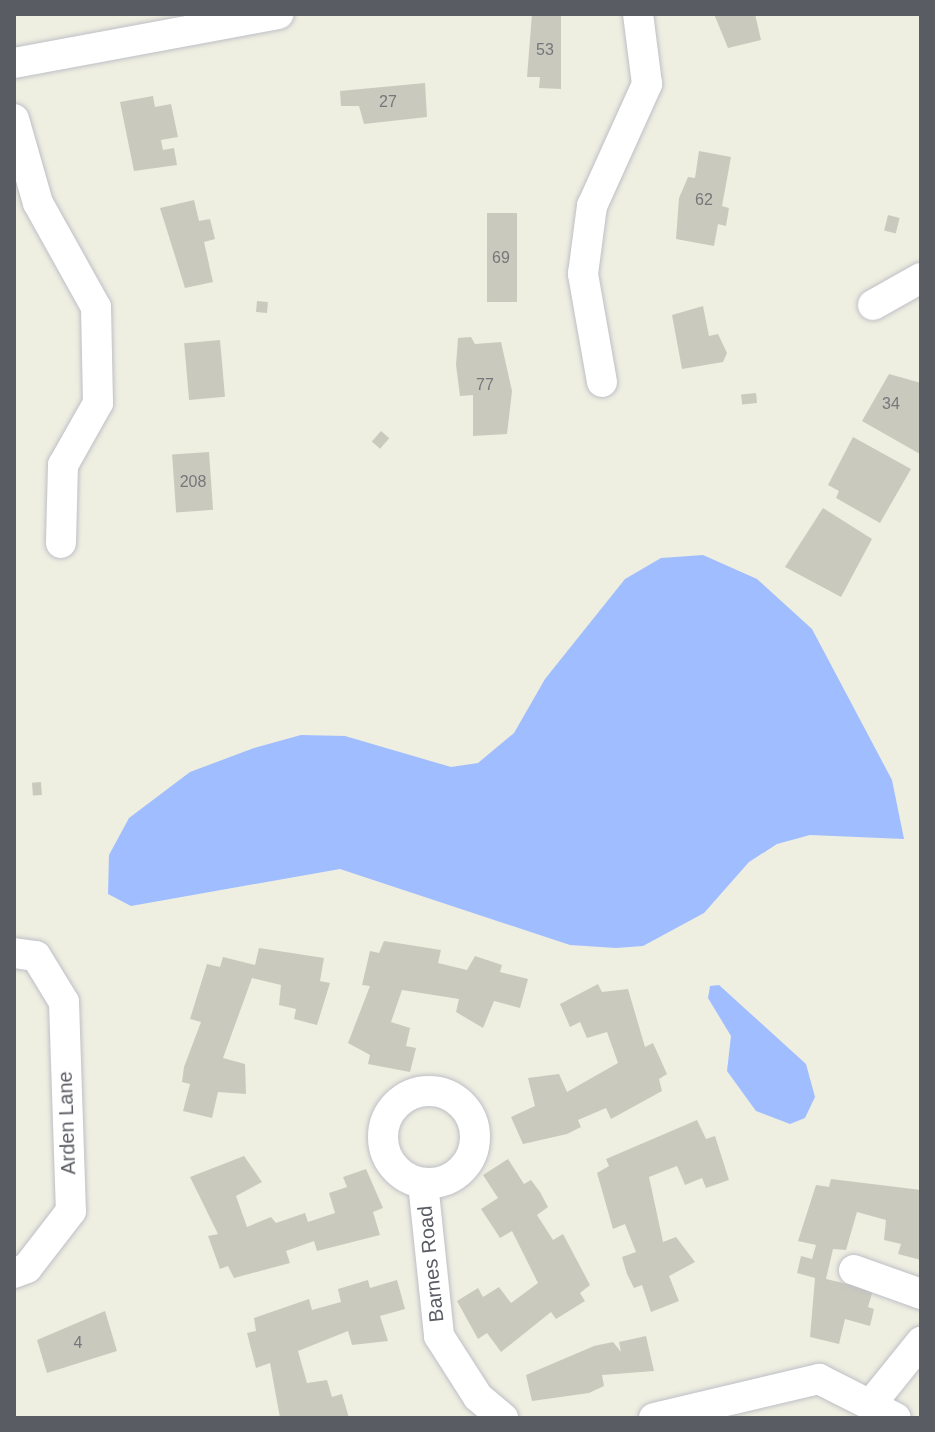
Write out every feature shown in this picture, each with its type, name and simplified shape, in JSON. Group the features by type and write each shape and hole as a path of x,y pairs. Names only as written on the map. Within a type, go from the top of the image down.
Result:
{"street":[{"path":"14,63 278,14"},
{"path":"602,382 583,274 592,206 647,84 638,14"},
{"path":"14,119 38,203 96,307 98,403 63,465 61,543"},
{"path":"873,305 921,278"},
{"name":"Arden Lane","path":"14,1273 27,1268 71,1211 64,1002 25,954"},
{"name":"Barnes Road","path":"423,1183 439,1336 484,1413"},
{"path":"854,1270 921,1294"},
{"path":"654,1418 819,1379 883,1411 921,1342"}],"water":[{"path":"703,555 757,579 812,629 892,780 904,839 810,835 777,844 749,862 704,913 643,946 616,948 570,945 340,869 131,906 108,894 109,855 129,818 190,772 254,748 301,735 345,736 451,767 478,763 514,733 545,679 625,579 661,558"},
{"path":"719,985 806,1064 815,1097 805,1118 790,1124 756,1111 727,1071 731,1036 708,998 710,986"}],"building":[{"path":"532,14 561,14 561,89 539,88 540,77 527,77"},
{"path":"714,14 755,14 761,40 728,48"},
{"path":"425,83 427,117 364,124 359,106 341,106 340,91"},
{"path":"153,96 155,107 171,104 178,137 161,140 163,150 174,148 177,165 134,171 120,102"},
{"path":"699,151 731,157 722,206 729,208 726,226 718,224 714,246 676,239 679,198 688,177 695,178"},
{"path":"194,200 199,221 210,219 215,239 204,242 213,282 185,288 160,208"},
{"path":"487,213 517,213 517,302 487,302"},
{"path":"888,215 900,218 896,233 884,231"},
{"path":"257,301 268,302 267,313 256,312"},
{"path":"703,306 709,336 718,334 727,353 723,362 682,369 672,315"},
{"path":"471,337 475,344 501,342 512,391 507,434 473,436 473,395 460,396 456,365 458,338"},
{"path":"220,340 225,397 189,400 184,343"},
{"path":"889,374 921,383 920,454 862,421"},
{"path":"756,393 757,403 742,405 741,395"},
{"path":"381,431 389,438 380,449 372,442"},
{"path":"853,437 911,469 880,523 836,498 839,491 828,485"},
{"path":"209,452 213,510 176,512 172,455"},
{"path":"823,508 872,539 841,597 785,567"},
{"path":"41,782 42,795 33,796 32,783"},
{"path":"384,941 441,950 438,963 467,970 475,956 502,965 500,972 528,979 520,1008 494,1001 483,1028 456,1012 459,999 402,990 391,1022 410,1028 406,1046 416,1048 410,1072 368,1064 370,1055 348,1043 370,986 362,985 370,951 379,953"},
{"path":"259,948 324,958 320,981 330,983 317,1025 294,1019 296,1009 279,1005 281,985 252,978 223,1058 245,1064 246,1094 218,1092 212,1118 183,1111 190,1084 182,1082 184,1067 201,1022 190,1019 207,964 220,967 223,957 255,965"},
{"path":"598,984 602,992 628,989 645,1047 653,1043 667,1074 659,1079 662,1091 611,1119 606,1108 578,1120 581,1127 567,1134 523,1144 511,1117 535,1106 528,1078 559,1074 567,1092 618,1063 607,1032 587,1038 580,1022 570,1027 560,1004"},
{"path":"697,1120 706,1139 715,1136 729,1180 706,1188 702,1178 685,1185 677,1166 649,1177 663,1242 676,1237 695,1262 669,1276 679,1301 651,1312 642,1285 634,1288 627,1274 622,1257 636,1252 625,1224 613,1229 597,1173 609,1166 606,1159"},
{"path":"244,1156 262,1182 236,1196 247,1227 271,1217 276,1223 305,1213 308,1222 335,1213 329,1193 347,1187 343,1177 366,1169 383,1208 373,1212 380,1235 317,1251 314,1241 286,1251 290,1263 234,1278 228,1266 220,1269 208,1236 218,1234 190,1177"},
{"path":"508,1159 524,1184 531,1180 540,1192 548,1207 537,1215 553,1240 563,1234 590,1285 580,1293 585,1301 556,1319 551,1312 501,1352 487,1333 478,1339 457,1301 478,1288 483,1297 499,1287 511,1303 538,1283 512,1231 500,1238 481,1209 498,1198 483,1175"},
{"path":"831,1179 921,1190 921,1260 898,1254 901,1244 884,1240 886,1220 857,1212 846,1250 833,1249 826,1279 873,1290 868,1307 874,1309 870,1326 845,1319 839,1344 810,1337 815,1278 797,1273 801,1256 812,1259 816,1245 798,1241 816,1185 829,1187"},
{"path":"368,1280 370,1288 397,1280 405,1309 380,1316 388,1341 352,1345 348,1331 298,1351 307,1383 327,1380 332,1397 342,1394 349,1418 280,1418 270,1363 256,1368 247,1333 256,1331 254,1318 309,1299 312,1310 341,1302 338,1289"},
{"path":"105,1311 117,1351 47,1373 37,1340"},
{"path":"646,1336 654,1371 602,1375 604,1386 589,1393 532,1401 526,1375 594,1346 613,1342 621,1352 619,1342"}]}
